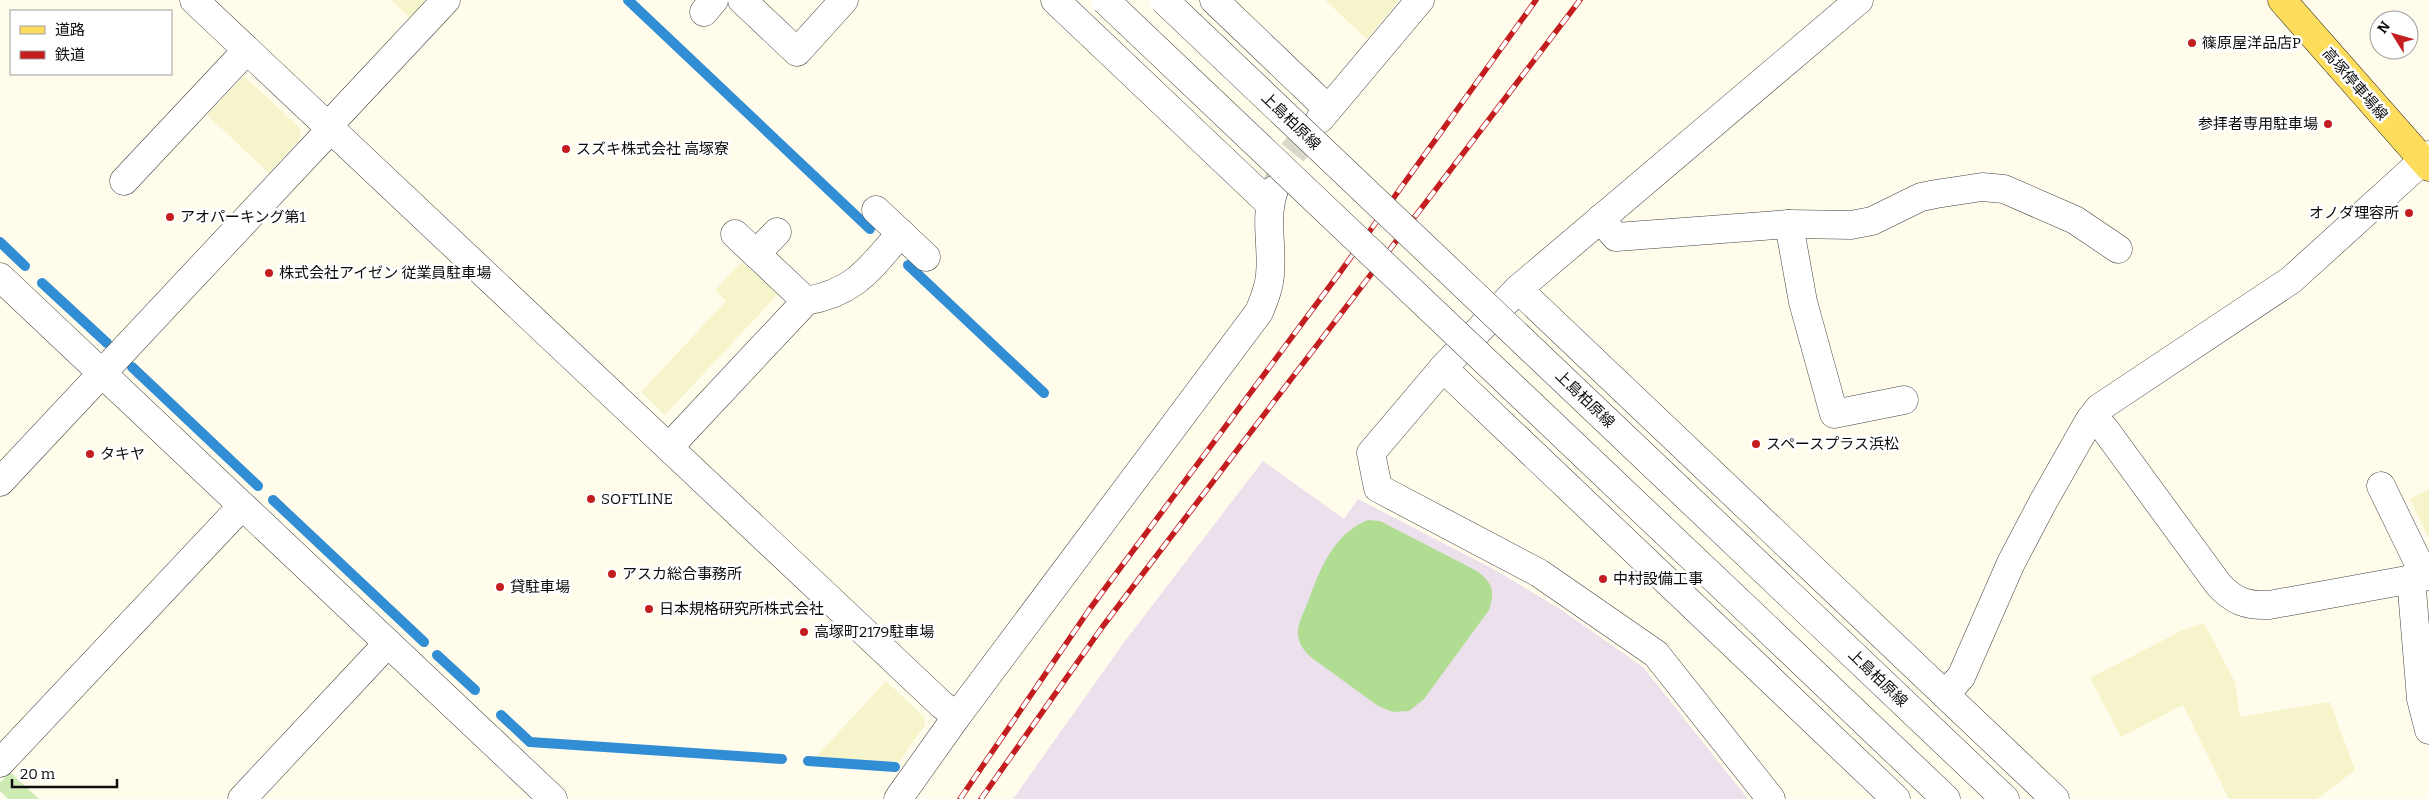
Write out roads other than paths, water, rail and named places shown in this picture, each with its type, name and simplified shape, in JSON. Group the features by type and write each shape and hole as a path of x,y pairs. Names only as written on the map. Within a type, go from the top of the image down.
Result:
{"main road":[{"name":"高塚停車場線","path":"2282,0 2427,161"}],"street":[{"path":"194,0 942,705 957,716"},
{"path":"0,482 446,0"},
{"path":"742,0 797,52 844,0"},
{"path":"898,799 957,716 1259,312 1266,294 1270,275 1268,225 1272,197 1055,0"},
{"path":"1105,0 1946,799"},
{"name":"上島柏原線","path":"1164,0 2005,799"},
{"path":"1214,0 1324,114 1420,0"},
{"path":"1771,799 1656,654 1539,573 1378,488 1371,453 1443,368 1518,289 1859,0"},
{"path":"124,181 247,50"},
{"path":"1945,694 1961,677 2011,563 2043,502 2092,418 2113,397 2290,280 2427,161"},
{"path":"1600,219 1616,237 1789,224 1851,225 1891,213 1921,197 1982,187 1993,187 2076,220 2118,249"},
{"path":"876,210 926,257"},
{"path":"1789,224 1803,302 1834,414 1904,400"},
{"path":"756,254 777,232"},
{"path":"735,234 806,301"},
{"path":"669,448 806,301 828,297 854,284 901,234"},
{"path":"0,277 388,643 542,795"},
{"path":"1518,289 2055,799"},
{"path":"1443,368 1896,799"},
{"path":"2092,418 2104,428 2218,584 2228,595 2240,602 2255,606 2269,605 2420,577"},
{"path":"2381,486 2419,564 2421,699 2429,730"},
{"path":"0,763 242,506"},
{"path":"242,799 388,643"}],"waterway":[{"path":"628,0 870,229"},
{"path":"0,242 25,266"},
{"path":"908,265 1044,393"},
{"path":"42,283 107,343"},
{"path":"132,367 258,486"},
{"path":"273,500 424,642"},
{"path":"437,655 475,690"},
{"path":"501,715 530,742 782,759"},
{"path":"808,761 895,767"}],"tunnel":[{"path":"1274,190 1288,158 1320,119"}],"railway":[{"path":"960,799 1089,610 1341,271 1536,0"},
{"path":"981,799 1103,626 1580,0"}],"place":[{"name":"篠原屋洋品店P","path":"2192,43"},
{"name":"参拝者専用駐車場","path":"2328,124"},
{"name":"スズキ株式会社 高塚寮","path":"566,149"},
{"name":"オノダ理容所","path":"2409,213"},
{"name":"アオパーキング第1","path":"170,217"},
{"name":"株式会社アイゼン 従業員駐車場","path":"269,273"},
{"name":"スペースプラス浜松","path":"1756,444"},
{"name":"タキヤ","path":"90,454"},
{"name":"SOFTLINE","path":"591,499"},
{"name":"アスカ総合事務所","path":"612,574"},
{"name":"中村設備工事","path":"1603,579"},
{"name":"貸駐車場","path":"500,587"},
{"name":"日本規格研究所株式会社","path":"649,609"},
{"name":"高塚町2179駐車場","path":"804,632"}]}
